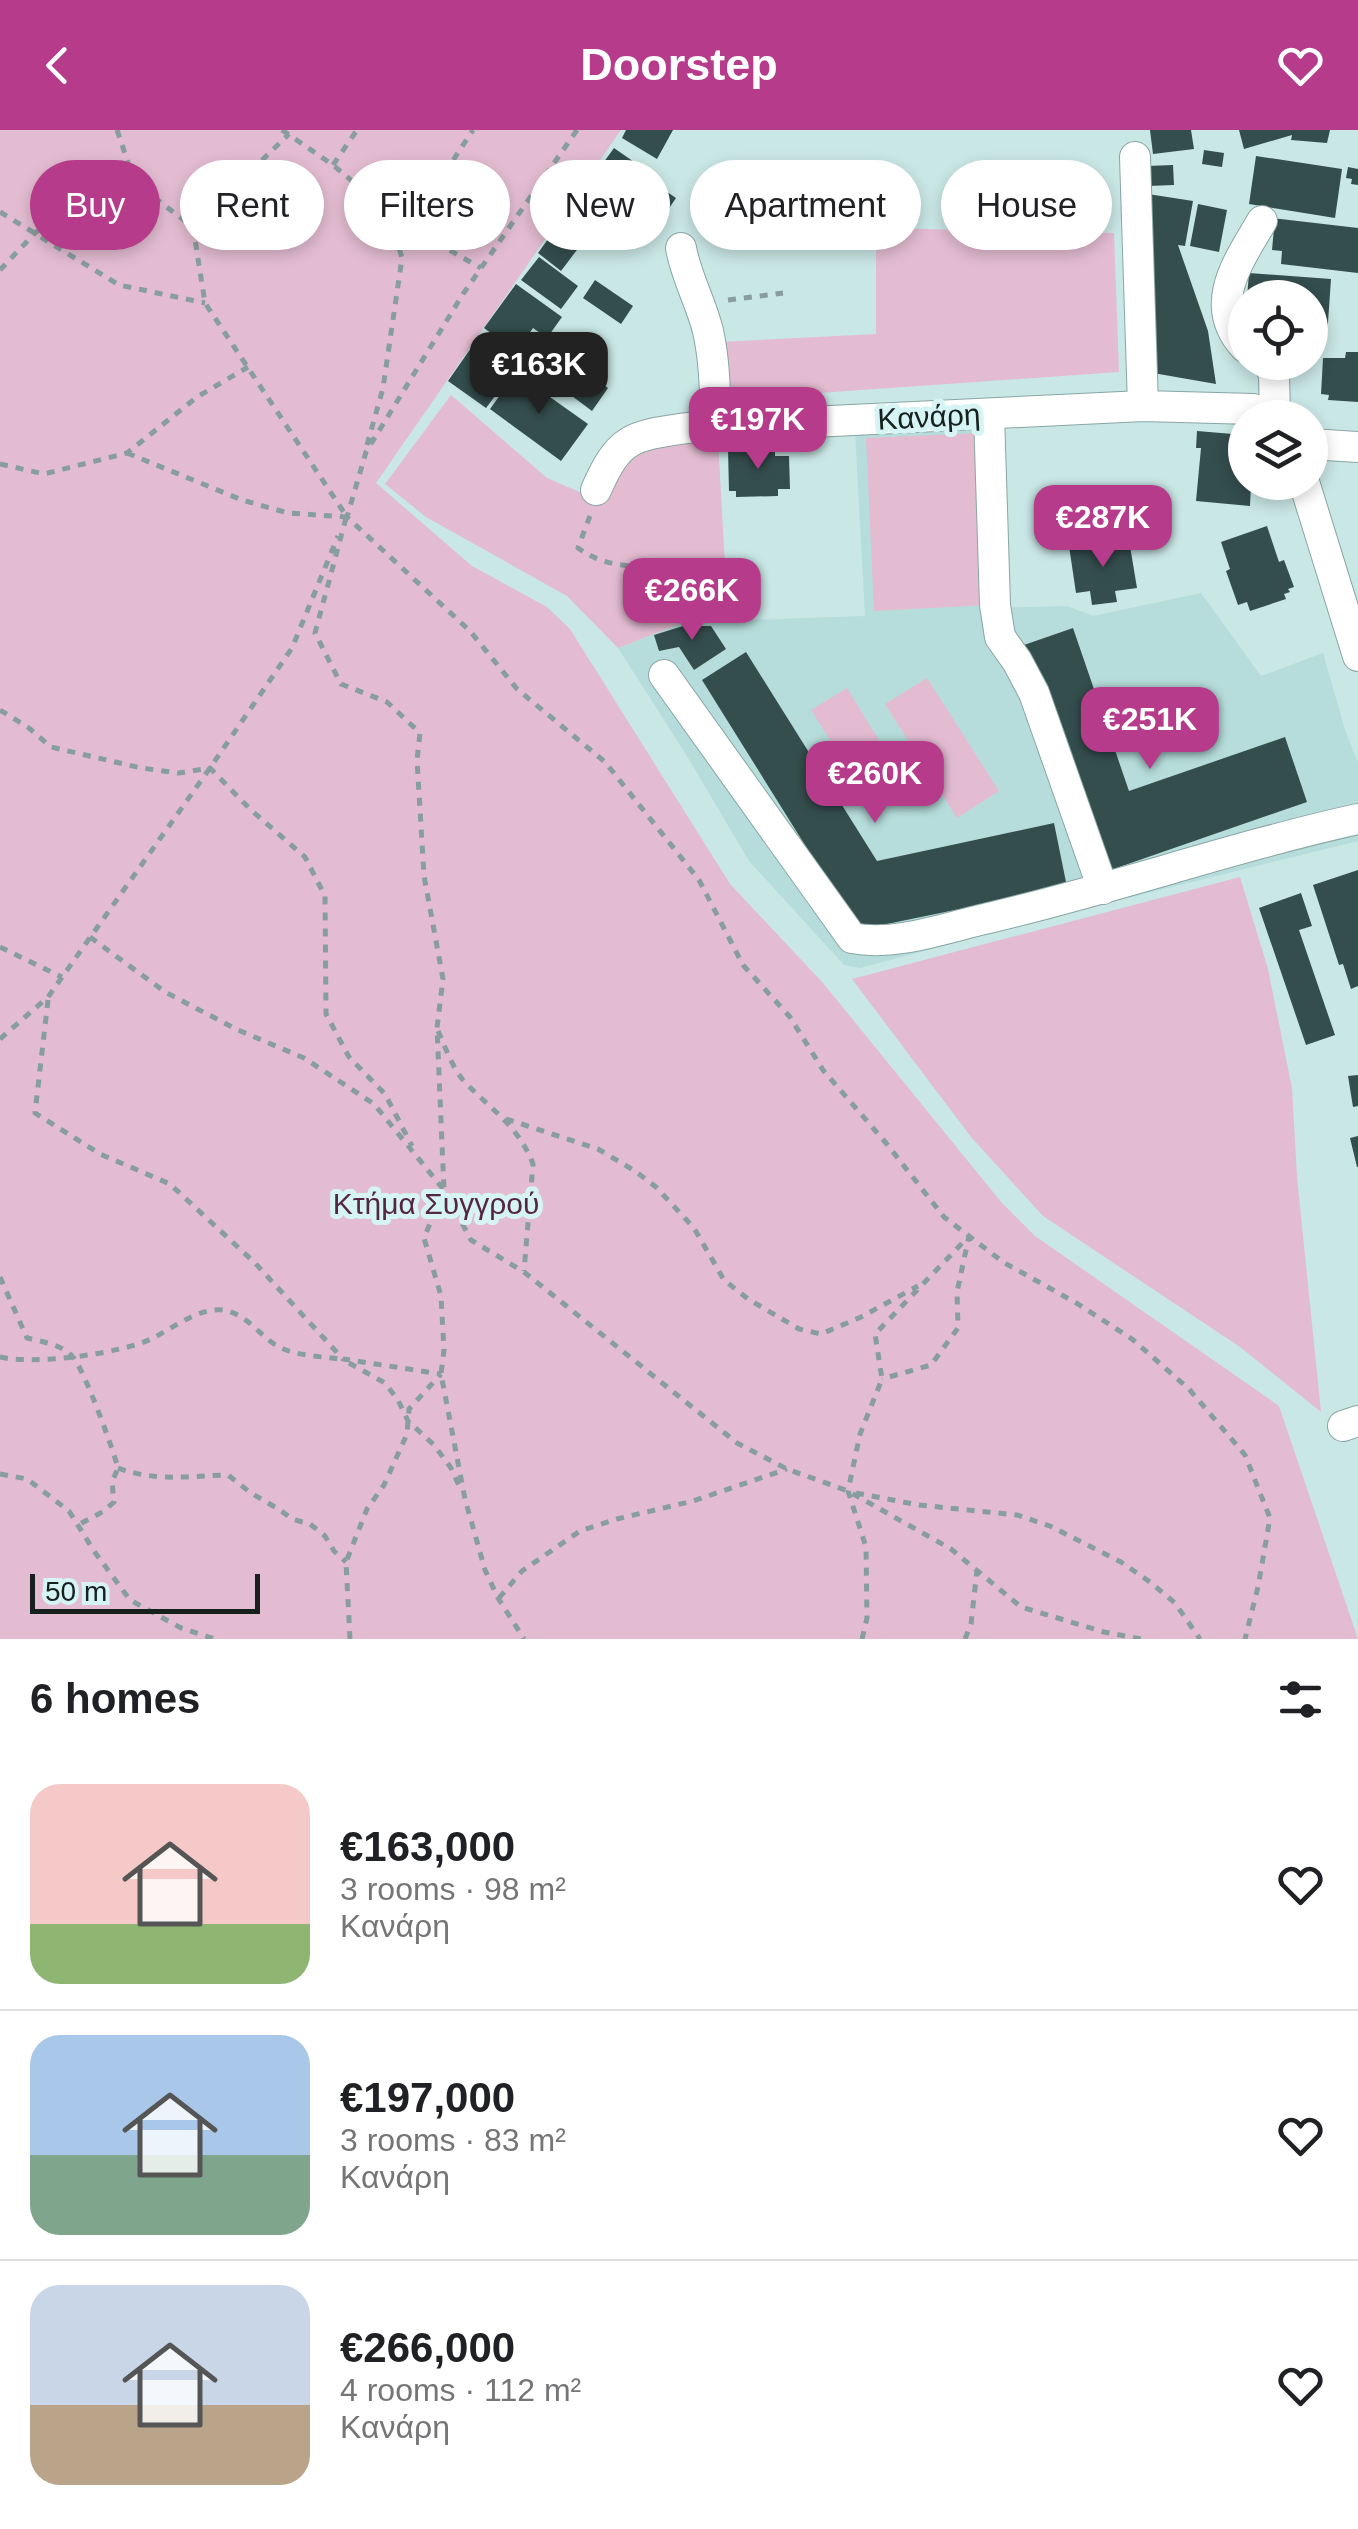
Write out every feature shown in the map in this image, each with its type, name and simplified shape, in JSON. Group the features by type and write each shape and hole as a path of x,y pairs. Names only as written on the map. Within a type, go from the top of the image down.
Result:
{"street":[{"path":"1135,157 1143,406"},
{"path":"1231,280 1262,221"},
{"path":"681,248 712,350 716,426"},
{"path":"1228,286 1228,318"},
{"name":"Κανάρη","path":"596,490 608,460 620,447 664,431 1143,406 1228,408"},
{"path":"989,414 995,605 1000,638 1034,693 1103,888"},
{"path":"1328,445 1358,447"},
{"path":"1310,500 1358,656"},
{"path":"664,675 852,938 870,941 914,935 1047,905 1358,819"}],"path":[{"path":"117,130 128,160"},
{"path":"333,165 357,130"},
{"path":"453,160 473,130"},
{"path":"0,1039 48,997 292,648 347,517 366,452 480,268 577,130"},
{"path":"259,160 286,132 344,174"},
{"path":"160,202 180,218"},
{"path":"0,212 30,230"},
{"path":"0,270 30,238"},
{"path":"63,250 120,285 205,304"},
{"path":"196,250 205,304 347,517 470,632 517,689 605,762 699,880 743,965 790,1017 823,1070 944,1217 1003,1262 1132,1340 1189,1389 1245,1455 1270,1518 1244,1639"},
{"path":"400,250 397,303 383,388 315,632 341,684 388,702 420,733 417,760 424,876 443,979 437,1028 444,1190 424,1238 441,1296 441,1374 465,1500 485,1570 524,1639"},
{"path":"449,250 480,268"},
{"path":"702,310 729,300 783,293"},
{"path":"0,464 44,474 127,452 197,398 248,367"},
{"path":"127,452 242,500 288,513 347,517"},
{"path":"578,548 611,564 659,569 703,585"},
{"path":"0,710 51,747 140,768 179,773 210,768"},
{"path":"210,768 250,810 305,857 325,896 326,1014 350,1057 384,1094 418,1159"},
{"path":"90,937 165,992 238,1030 304,1058 374,1104 444,1190 471,1240 524,1272 737,1442 786,1469 848,1491 919,1505 1018,1515 1050,1526 1122,1562 1150,1582 1175,1603 1200,1639"},
{"path":"0,947 62,977"},
{"path":"48,997 35,1113 100,1154 170,1184 254,1264 343,1359 385,1382 408,1420 451,1468 465,1500"},
{"path":"437,1028 460,1077 506,1120 527,1147 533,1164 524,1272"},
{"path":"506,1120 598,1148 635,1171 656,1187 694,1228 724,1280 799,1329 820,1334 922,1284"},
{"path":"862,1639 867,1618 866,1547 848,1491 860,1434 882,1378 875,1334 969,1236"},
{"path":"882,1378 931,1365 958,1328 957,1292 969,1236"},
{"path":"0,1277 28,1338 57,1345 75,1357 118,1468 112,1482 114,1502 104,1512 78,1524"},
{"path":"0,1356 12,1360 75,1357 148,1340 192,1316 219,1310 236,1314 276,1345 295,1353 441,1374"},
{"path":"350,1639 346,1562 367,1509 384,1486 407,1434 409,1410 441,1374"},
{"path":"118,1468 166,1479 228,1474 292,1519 310,1524 326,1536 346,1562"},
{"path":"498,1598 522,1571 580,1530 693,1502 786,1469"},
{"path":"0,1474 27,1479 69,1511 130,1600 181,1628 215,1639"},
{"path":"848,1491 951,1550 1022,1606 1140,1639"},
{"path":"965,1639 971,1624 977,1570"}],"shaded area":[{"path":"983,426 991,608 1067,606 1093,616 1201,593 1261,676 1323,653 1358,763 1358,841 860,968 844,965 749,861 618,648 685,622 865,616 855,430"}],"green space":[{"name":"Κτήμα Συγγρού","path":"0,130 621,130 600,160 530,160 530,250 538,250 376,483 472,566 547,607 570,629 730,884 823,983 1002,1203 1035,1236 1279,1406 1358,1639 0,1639"},
{"path":"921,229 941,229 941,250 1112,250 1114,233 1119,372 761,397 733,389 727,379 720,342 876,334 876,250 921,250"},
{"path":"451,395 547,478 582,493 619,440 718,440 728,620 685,622 618,648 567,596 426,517 385,484"},
{"path":"979,433 988,605 874,611 866,438"},
{"path":"927,678 999,791 957,818 885,704"},
{"path":"847,688 890,758 855,780 811,710"},
{"path":"1240,877 1268,969 1292,1088 1321,1412 1240,1347 1043,1216 971,1137 852,979"}],"building":[{"path":"626,130 673,130 657,159 622,138"},
{"path":"1150,130 1191,130 1194,149 1153,154"},
{"path":"1239,130 1330,130 1327,143 1291,140 1292,135 1244,149"},
{"path":"614,148 631,160 605,160"},
{"path":"1204,150 1224,153 1222,167 1202,164"},
{"path":"1256,156 1342,169 1335,218 1249,204"},
{"path":"1173,165 1174,185 1148,186 1147,166"},
{"path":"1348,167 1358,169 1358,185 1346,178"},
{"path":"1148,194 1193,201 1185,246 1178,245 1208,331 1216,384 1153,373"},
{"path":"1198,204 1227,210 1219,252 1190,246"},
{"path":"1272,218 1358,228 1358,273 1281,264 1282,251 1272,250"},
{"path":"540,250 577,250 561,271 538,253"},
{"path":"539,257 578,286 561,309 521,280"},
{"path":"1249,273 1331,279 1328,322 1328,280 1248,280"},
{"path":"595,280 633,306 621,324 583,298"},
{"path":"516,284 562,317 547,338 533,328 526,338 517,332 507,345 484,328"},
{"path":"478,338 517,367 486,408 448,381"},
{"path":"545,341 608,388 592,411 528,363"},
{"path":"1346,352 1358,352 1358,402 1328,400 1329,395 1321,394 1322,380 1328,380 1328,358 1345,358"},
{"path":"516,373 588,424 561,461 490,409"},
{"path":"1197,431 1228,434 1228,500 1250,500 1250,506 1196,501 1201,448 1196,448"},
{"path":"775,448 775,456 789,456 790,489 778,489 778,496 736,497 736,491 729,491 728,449"},
{"path":"1267,526 1279,562 1284,560 1294,587 1284,594 1286,599 1250,611 1247,602 1238,605 1221,542"},
{"path":"1129,540 1137,588 1115,591 1117,602 1092,605 1090,591 1076,593 1069,546"},
{"path":"683,626 711,626 726,649 694,670 679,647 659,651 654,635"},
{"path":"1073,628 1129,791 1285,737 1307,802 1102,873 1024,645"},
{"path":"746,652 877,861 1054,823 1067,887 858,930 702,680"},
{"path":"1358,870 1358,986 1351,989 1343,964 1339,965 1313,885"},
{"path":"1301,893 1312,926 1299,930 1335,1035 1306,1045 1259,908"},
{"path":"1358,1075 1358,1106 1353,1107 1348,1076"},
{"path":"1358,1136 1358,1167 1357,1167 1350,1138"}]}
